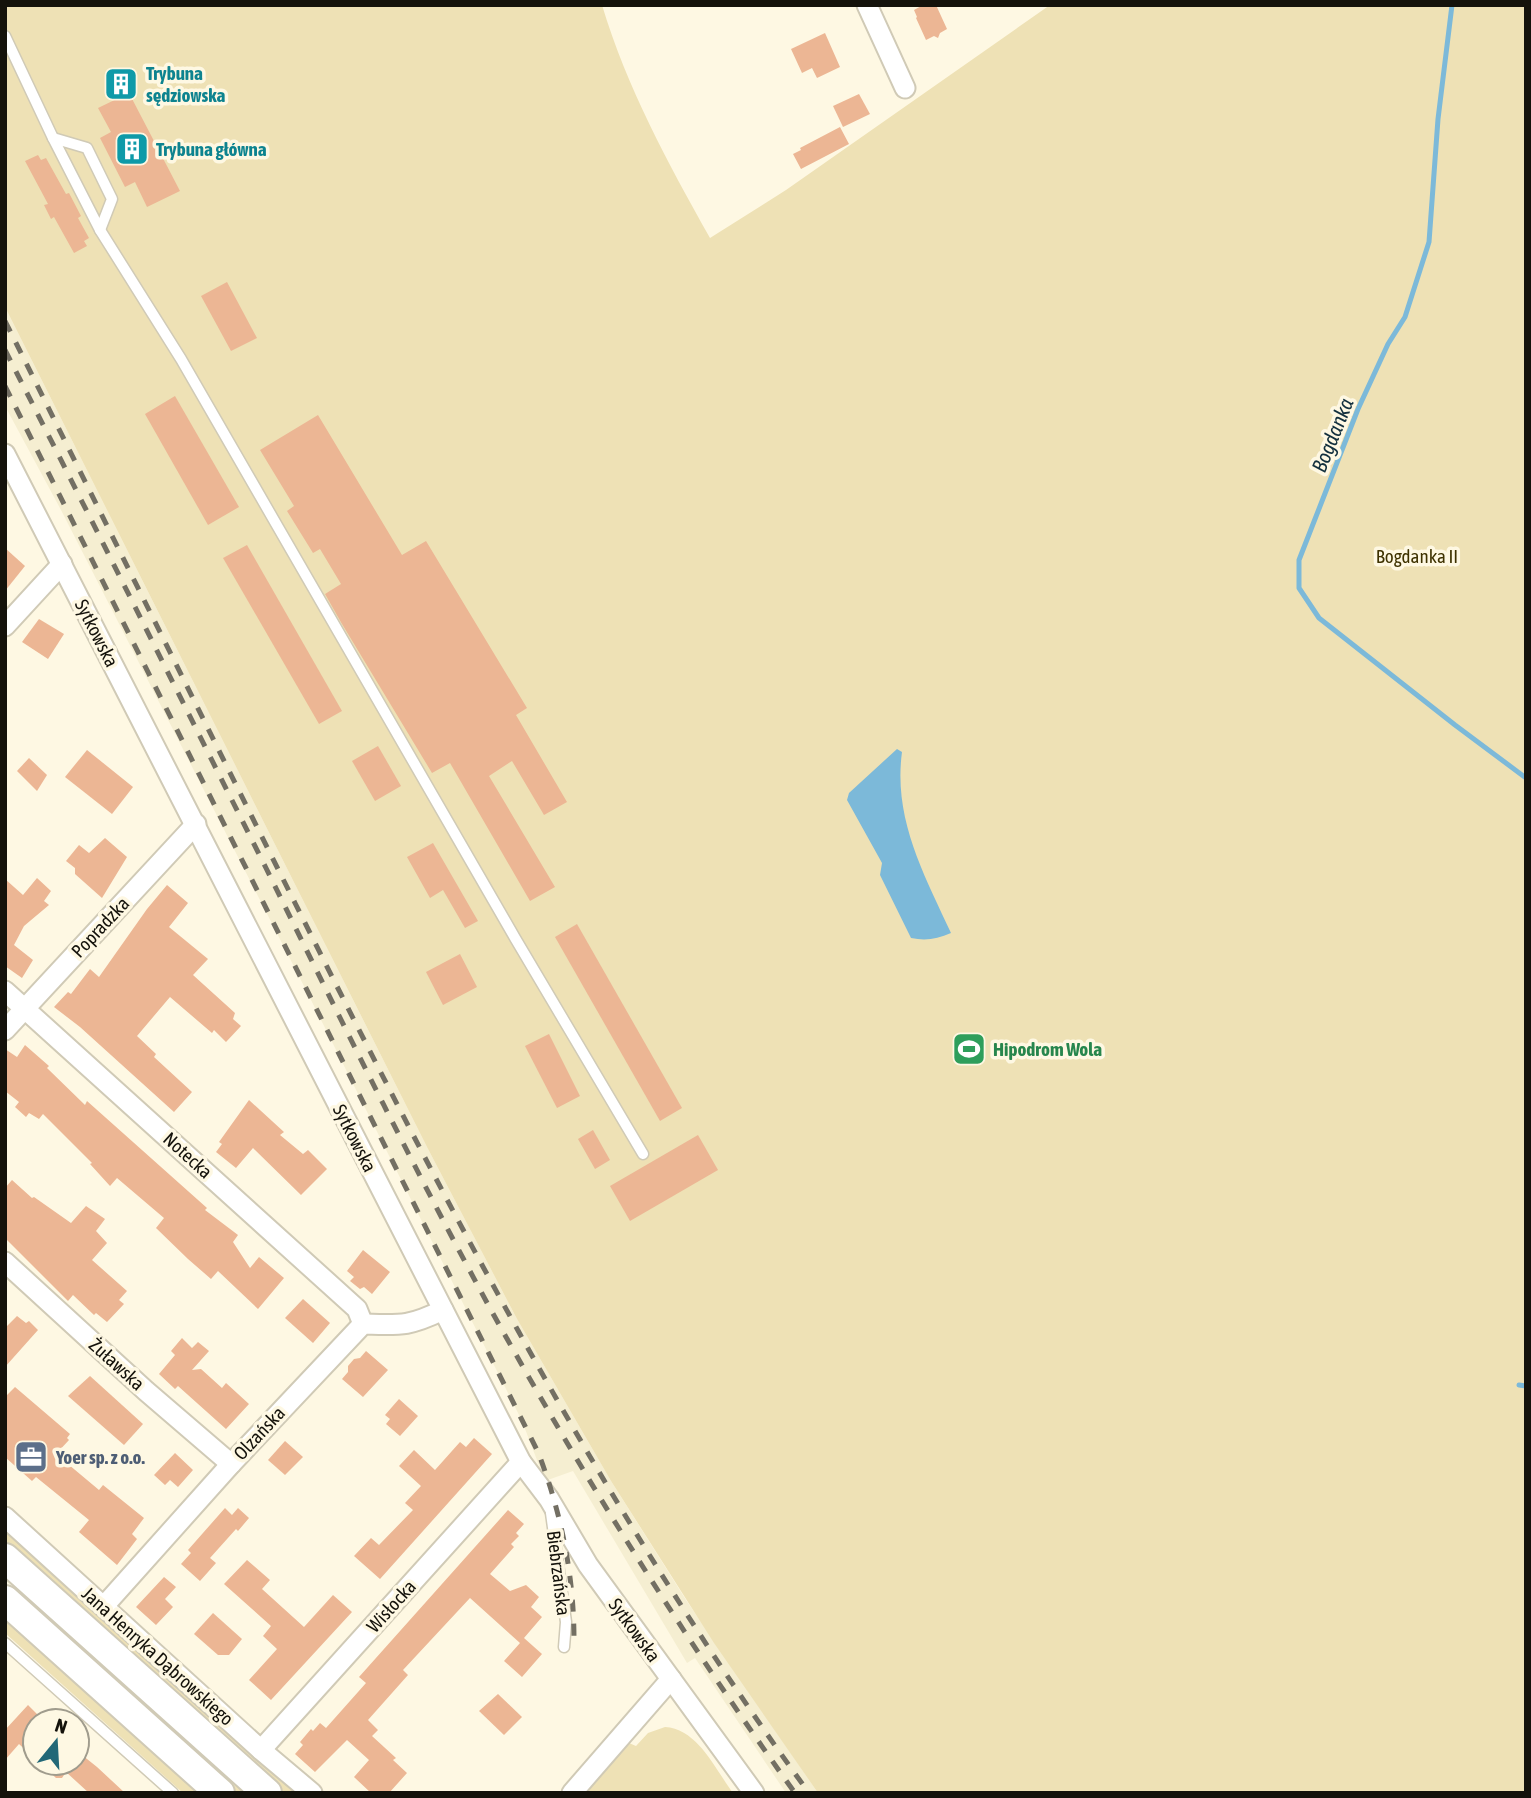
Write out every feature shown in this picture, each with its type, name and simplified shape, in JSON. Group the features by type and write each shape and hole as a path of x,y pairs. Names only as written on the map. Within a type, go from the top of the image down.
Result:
{"main road":[{"name":"Jana Henryka Dąbrowskiego","path":"5,1558 267,1793"},
{"path":"5,1600 220,1793"}],"street":[{"path":"867,5 905,88"},
{"name":"Sytkowska","path":"5,454 521,1462 549,1499 588,1565 754,1793"},
{"path":"5,626 62,564"},
{"name":"Popradzka","path":"5,1030 196,824"},
{"name":"Notecka","path":"5,990 357,1309 363,1324"},
{"name":"Żuławska","path":"5,1262 146,1391 231,1464"},
{"path":"363,1324 392,1326 415,1323 443,1310"},
{"name":"Olzańska","path":"104,1606 231,1464 363,1324"},
{"name":"Wisłocka","path":"261,1750 521,1462"},
{"name":"Jana Henryka Dąbrowskiego","path":"5,1517 261,1750 311,1792"},
{"path":"572,1793 671,1679"}],"lane":[{"path":"5,36 100,230 181,359 508,926 643,1154"},
{"path":"53,138 87,148 112,198 100,230"},
{"name":"Biebrzańska","path":"549,1499 566,1622 564,1647"},
{"path":"5,1643 173,1793"}],"shaded area":[{"path":"5,307 428,1149 517,1319 611,1481 686,1600 818,1793 786,1793 695,1658 687,1663 573,1471 545,1481 522,1421 309,996 61,510 5,406"}],"green space":[{"name":"Hipodrom Wola","path":"5,5 602,5 636,95 710,238 786,190 1050,5 1526,5 1526,1793 818,1793 714,1643 611,1481 517,1319 428,1149 5,307"},
{"path":"5,1523 297,1793 280,1793 5,1546"},
{"path":"47,1613 252,1793 235,1793 46,1623"},
{"path":"5,1614 205,1793 183,1793 91,1710 91,1707 87,1707 5,1633"},
{"path":"665,1727 677,1729 696,1742 733,1793 586,1793 629,1743 636,1746 648,1733"}],"water":[{"path":"897,749 902,752 900,777 906,823 921,867 951,933 936,938 911,938 880,875 882,863 847,800 849,793"}],"building":[{"path":"923,5 936,5 947,29 940,33 938,38 934,36 926,40 916,18 914,10"},
{"path":"825,33 840,67 817,78 812,68 802,73 791,49"},
{"name":"Trybuna główna","path":"129,93 180,191 147,207 135,182 125,187 100,138 111,132 98,108"},
{"path":"859,94 870,114 843,127 833,106"},
{"path":"840,127 849,144 801,169 793,154"},
{"path":"38,155 41,160 46,158 81,216 78,218 89,238 84,241 87,246 74,253 54,217 51,219 44,205 48,204 25,161"},
{"path":"227,282 257,338 231,351 201,296"},
{"path":"175,396 239,507 208,525 145,414"},
{"path":"318,415 402,555 426,541 527,708 516,715 567,802 544,815 512,761 489,776 555,887 530,901 450,763 432,773 342,624 325,594 341,584 320,549 313,553 287,511 294,506 260,450"},
{"path":"247,545 342,711 319,724 223,558"},
{"path":"5,548 25,566 5,591"},
{"path":"39,619 64,634 48,659 22,642"},
{"path":"378,746 401,786 375,801 352,761"},
{"path":"87,750 133,787 112,814 65,777"},
{"path":"29,758 47,775 37,791 17,771"},
{"path":"105,838 127,857 102,898 75,874 75,868 66,861 79,845 89,853"},
{"path":"433,843 478,921 465,928 443,890 430,898 407,857"},
{"path":"37,878 51,891 44,901 49,905 24,926 14,945 33,960 22,978 5,966 5,879 23,895"},
{"path":"167,885 188,903 169,927 208,959 193,975 235,1013 233,1019 241,1026 226,1042 170,997 137,1036 156,1054 154,1057 192,1092 174,1112 54,1007 68,992 71,994 90,969 99,977"},
{"path":"577,924 682,1108 660,1121 555,937"},
{"path":"460,954 477,987 443,1005 426,972"},
{"path":"549,1034 580,1096 557,1108 525,1046"},
{"path":"25,1045 49,1066 47,1068 85,1105 87,1101 207,1208 205,1210 238,1235 233,1242 250,1268 259,1257 284,1278 258,1309 218,1271 211,1279 188,1259 156,1228 164,1218 117,1178 110,1186 90,1164 92,1163 43,1114 39,1119 29,1113 26,1117 15,1107 19,1102 5,1091 5,1049 17,1057"},
{"path":"249,1100 284,1132 280,1135 303,1154 308,1150 327,1169 301,1195 253,1148 236,1168 216,1152 222,1144 219,1142"},
{"path":"593,1130 610,1160 595,1169 578,1139"},
{"path":"698,1135 718,1170 630,1221 610,1186"},
{"path":"12,1180 32,1198 71,1223 86,1206 105,1219 96,1231 107,1243 92,1260 127,1291 119,1300 124,1304 107,1322 96,1313 94,1315 73,1295 68,1301 5,1238 5,1188"},
{"path":"363,1250 390,1272 372,1294 350,1281 354,1277 347,1271"},
{"path":"303,1299 330,1323 313,1343 285,1318"},
{"path":"17,1316 26,1323 29,1321 38,1330 5,1367 5,1328"},
{"path":"182,1338 192,1348 198,1342 209,1351 192,1370 201,1369 222,1388 226,1383 249,1404 226,1429 178,1386 175,1389 159,1374 175,1355 171,1351"},
{"path":"366,1351 388,1370 363,1397 342,1379 354,1359 360,1358"},
{"path":"90,1376 143,1424 124,1445 68,1396"},
{"path":"15,1387 70,1434 67,1438 69,1440 56,1454 99,1490 103,1485 144,1518 132,1534 137,1539 117,1565 79,1532 89,1520 36,1477 32,1481 5,1457 5,1397"},
{"path":"399,1399 418,1416 400,1436 386,1424 390,1419 385,1415"},
{"path":"474,1438 492,1454 380,1579 354,1556 371,1538 379,1545 413,1510 405,1503 421,1486 399,1466 414,1450 435,1470 460,1442 466,1447"},
{"path":"285,1441 303,1457 285,1475 268,1460"},
{"path":"175,1453 193,1470 178,1487 170,1480 165,1485 154,1475"},
{"path":"225,1508 232,1515 238,1508 249,1518 210,1558 216,1563 200,1581 181,1564 191,1553 188,1550"},
{"path":"508,1510 524,1524 516,1533 519,1536 511,1544 514,1547 490,1574 510,1591 526,1585 539,1597 531,1607 542,1617 524,1638 542,1654 522,1677 504,1661 520,1643 470,1598 403,1670 408,1675 368,1720 378,1730 372,1736 396,1758 393,1760 407,1773 389,1793 371,1793 354,1777 369,1760 347,1740 315,1772 295,1754 303,1745 300,1742 320,1723 326,1728 366,1683 359,1677"},
{"path":"247,1560 270,1580 262,1589 304,1627 333,1595 352,1612 271,1700 249,1680 277,1649 263,1636 271,1626 224,1584"},
{"path":"164,1577 176,1587 165,1599 173,1607 156,1625 136,1607"},
{"path":"213,1613 242,1639 229,1655 218,1655 194,1634"},
{"path":"498,1694 522,1717 504,1735 479,1711"},
{"path":"21,1713 21,1746 19,1744 5,1760 5,1730"},
{"path":"91,1762 125,1793 89,1793 71,1777 91,1777"}],"waterway":[{"name":"Bogdanka","path":"1452,5 1438,119 1429,242 1405,317 1388,344 1358,409 1299,560 1299,588 1319,618 1526,778"},
{"path":"1519,1385 1526,1386"}],"railway":[{"path":"5,321 353,1018 472,1246 598,1470 665,1579 735,1687 809,1793"},
{"path":"5,350 376,1090 491,1310 636,1556 795,1793"},
{"path":"5,386 538,1452 565,1544 572,1592 574,1640"}],"place":[{"name":"Trybuna sędziowska","path":"121,84"},
{"name":"Trybuna główna","path":"132,149"},
{"name":"Hipodrom Wola","path":"969,1049"},
{"name":"Yoer sp. z o.o.","path":"31,1457"}],"park label":[{"name":"Bogdanka II","path":"1417,556"}]}
